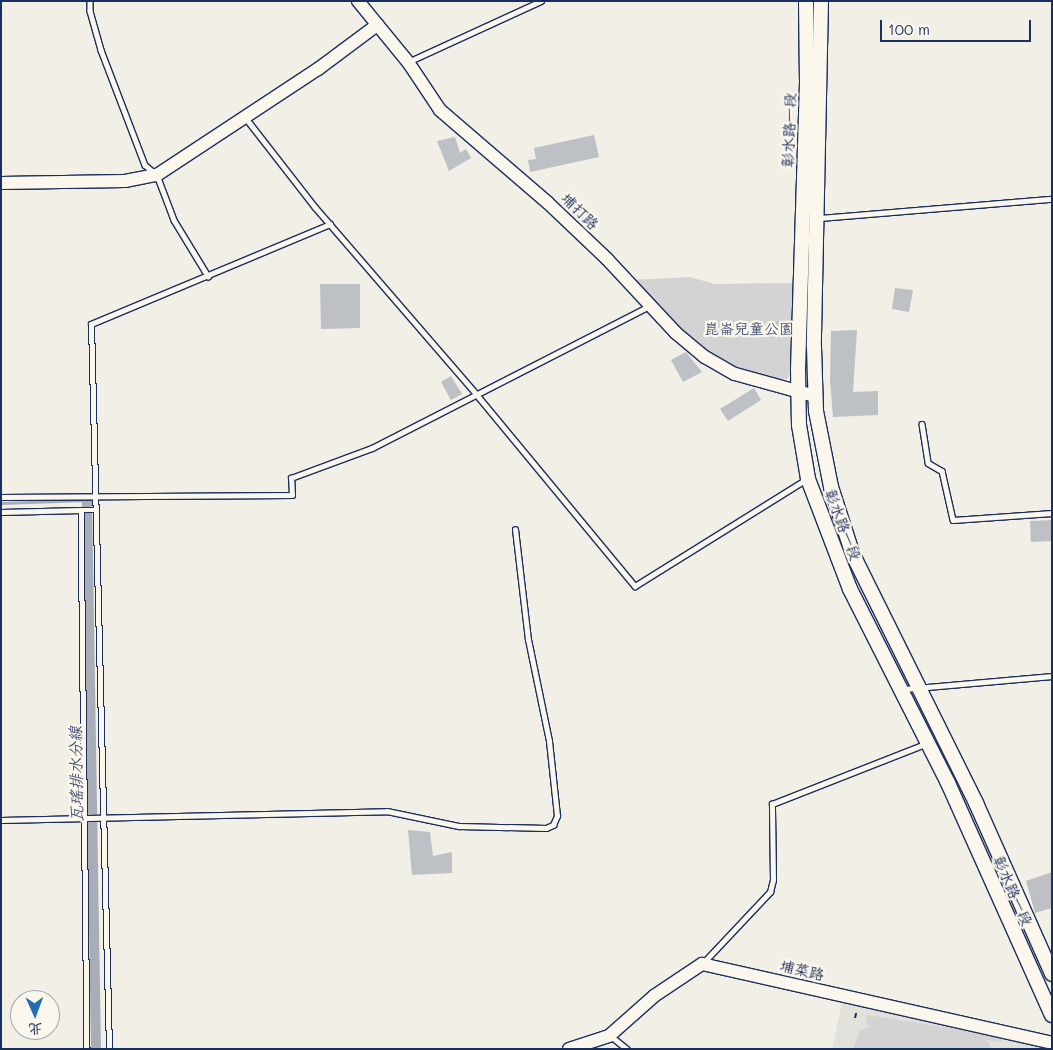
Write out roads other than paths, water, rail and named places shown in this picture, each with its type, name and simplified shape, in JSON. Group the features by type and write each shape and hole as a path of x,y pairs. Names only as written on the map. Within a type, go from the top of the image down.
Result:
{"main road":[{"name":"彰水路一段","path":"806,1 799,425 808,478 829,538 877,648 928,743 1052,1015"},
{"name":"彰水路一段","path":"821,1 815,396 831,487 853,555 976,803 1052,974"},
{"path":"829,538 846,532"}],"street":[{"name":"埔打路","path":"358,1 408,62 440,110 547,202 651,305 676,333 705,357 735,374 815,396"},
{"path":"1,183 125,181 157,175 245,117 377,25"},
{"path":"568,1049 610,1036 654,996 702,964"},
{"name":"埔菜路","path":"702,964 1052,1043"}],"lane":[{"path":"90,1 90,10 101,50 145,165 157,175 174,220 208,276"},
{"path":"408,62 541,1"},
{"path":"245,117 330,224 477,395 635,586 808,478"},
{"path":"817,218 1052,199"},
{"path":"110,1049 94,510 92,324 330,224"},
{"path":"1,497 292,495 291,478 372,448 651,305"},
{"path":"922,424 928,463 942,471 954,520 1052,513"},
{"path":"81,510 86,818 87,1049"},
{"path":"1,512 94,510"},
{"path":"1,820 387,811 459,826 546,828 552,825 558,816 549,741 528,640 515,530"},
{"path":"900,689 1052,676"},
{"path":"702,964 770,892 773,880 772,804 928,743"},
{"path":"610,1036 627,1049"}],"waterway":[{"path":"1,503 87,500"},
{"name":"瓦瑤排水分線","path":"87,500 96,1049"}],"park label":[{"name":"崑崙兒童公園","path":"749,329"}]}
